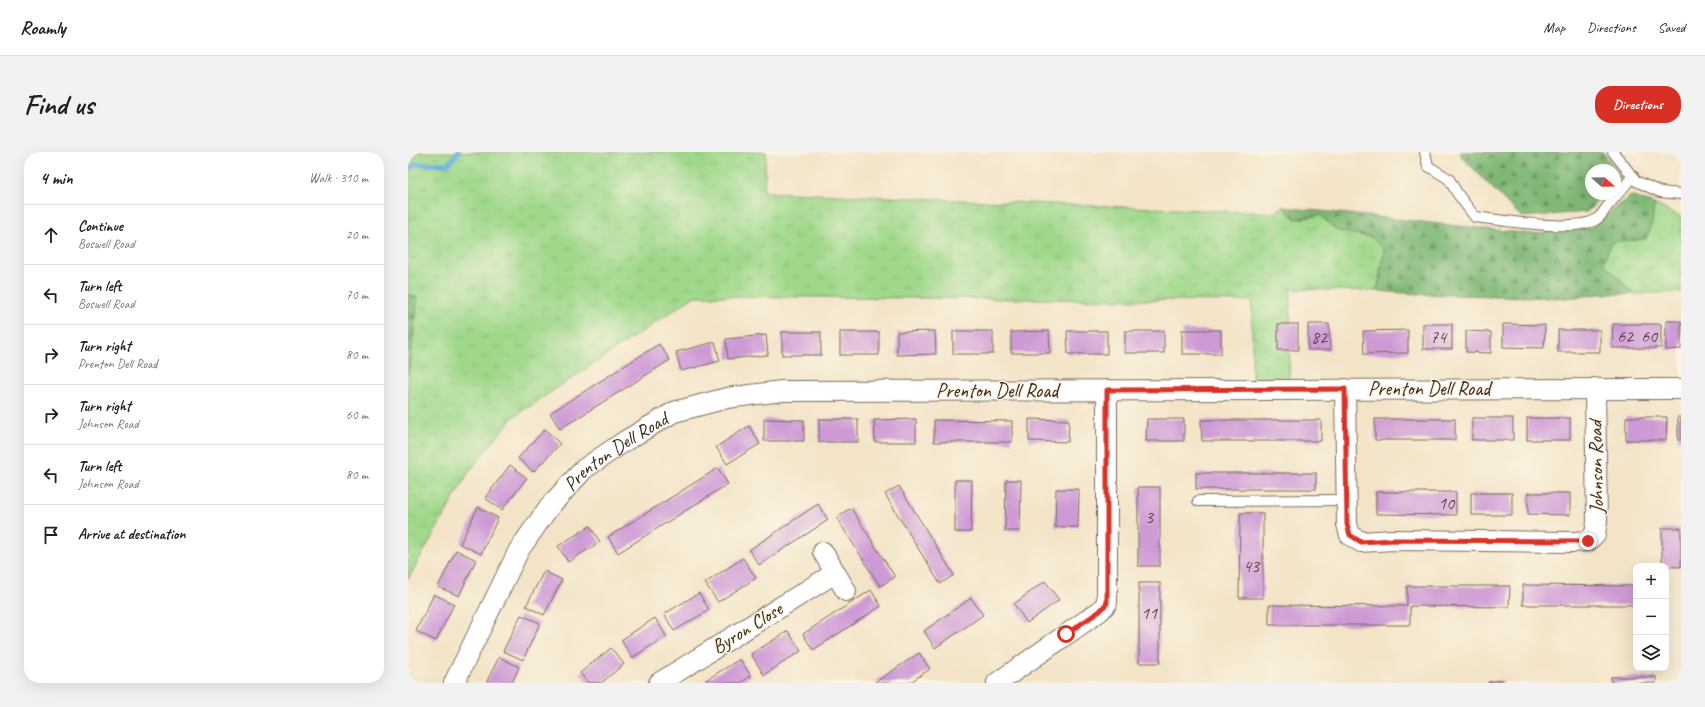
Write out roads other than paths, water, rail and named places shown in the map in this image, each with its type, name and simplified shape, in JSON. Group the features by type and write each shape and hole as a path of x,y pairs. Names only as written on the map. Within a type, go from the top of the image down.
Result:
{"street":[{"name":"Johnson Road","path":"1345,389 1347,524 1350,535 1361,542 1393,540 1588,541 1595,534 1597,522 1595,388"},
{"name":"Prenton Dell Road","path":"454,683 519,550 549,507 584,469 625,440 674,412 727,398 782,391 1681,388"},
{"path":"997,683 1100,611 1107,603 1107,390"},
{"path":"823,552 846,591"},
{"name":"Byron Close","path":"659,683 835,573"}],"lane":[{"path":"1425,152 1428,166 1450,179 1461,198 1475,217 1512,222 1543,225 1585,223 1597,218 1633,176"},
{"path":"1613,152 1636,181 1660,192 1681,194"},
{"path":"1198,501 1346,500"}],"waterway":[{"path":"408,169 416,164 448,164 458,152"}]}
